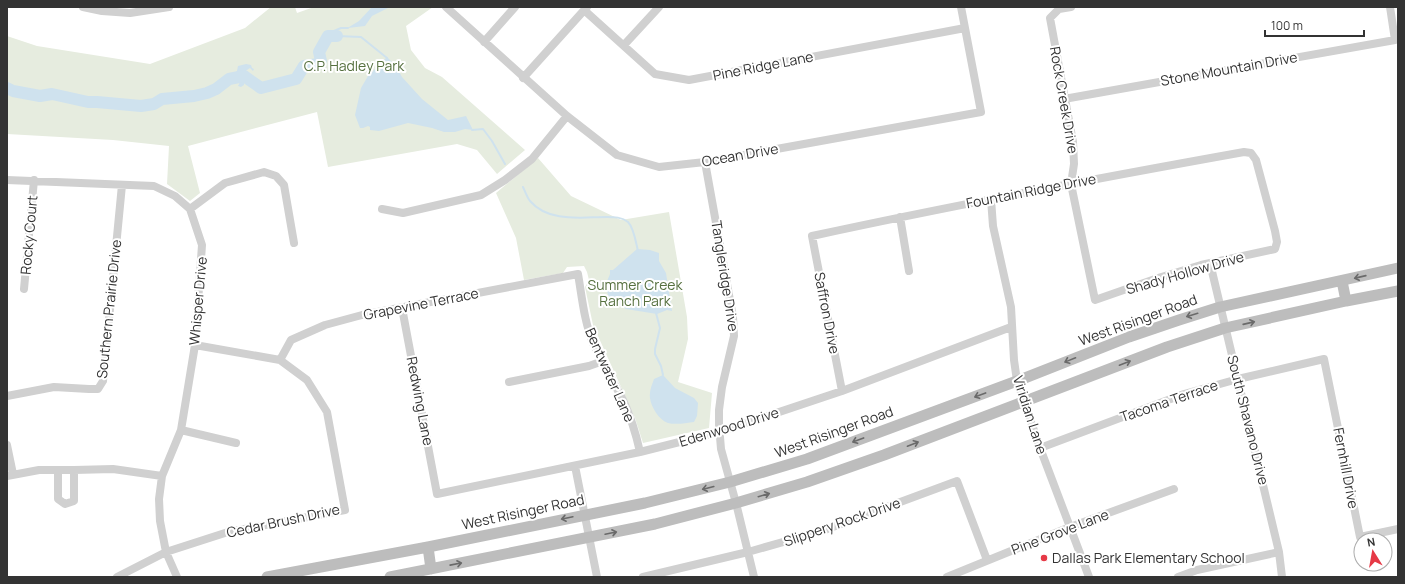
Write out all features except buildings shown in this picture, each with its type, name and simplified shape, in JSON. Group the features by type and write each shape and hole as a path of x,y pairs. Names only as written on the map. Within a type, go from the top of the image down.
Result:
{"main road":[{"name":"West Risinger Road","path":"267,577 645,504 730,482 808,459 1017,381 1129,337 1220,307 1398,268"},
{"path":"1342,281 1346,301"},
{"path":"390,577 655,524 736,503 828,475 1167,347 1226,328 1398,291"},
{"path":"428,547 432,569"}],"street":[{"path":"83,7 102,11 130,13 140,9 169,7"},
{"name":"Ocean Drive","path":"446,7 523,78 567,116 617,155 659,167 705,162 981,112 961,7"},
{"path":"484,42 515,7"},
{"path":"624,46 659,7"},
{"name":"Rock Creek Drive","path":"1071,7 1059,9 1050,18 1074,155 1071,184 1095,300"},
{"name":"Stone Mountain Drive","path":"1064,99 1395,40 1390,7"},
{"path":"523,78 585,8"},
{"name":"Pine Ridge Lane","path":"585,8 655,74 688,80 965,28"},
{"path":"382,209 403,213 481,195 505,180 532,159 567,116"},
{"name":"Fountain Ridge Drive","path":"812,236 990,199 1244,152 1250,153 1256,160 1275,231 1277,242 1275,249"},
{"name":"Tangleridge Drive","path":"705,162 733,317 734,336 722,387 719,410 721,450 754,577"},
{"path":"7,180 154,186 175,196 190,209 225,183 264,172 276,176 284,185 294,243"},
{"name":"Rocky Court","path":"24,290 34,180"},
{"name":"Southern Prairie Drive","path":"7,396 54,387 89,389 98,388 104,381 122,185"},
{"name":"Viridian Lane","path":"990,199 993,226 1011,307 1011,327 1017,381 1040,448 1089,577"},
{"name":"Whisper Drive","path":"177,577 166,552 160,522 159,499 162,476 181,430 195,345 202,245 190,209"},
{"path":"900,217 909,271"},
{"name":"Saffron Drive","path":"812,236 842,391"},
{"name":"Shady Hollow Drive","path":"1095,300 1158,278 1210,263 1275,249"},
{"name":"South Shavano Drive","path":"1210,263 1280,552 1282,577"},
{"name":"Grapevine Terrace","path":"280,360 291,340 325,325 362,315 578,274"},
{"name":"Bentwater Lane","path":"578,274 584,315 589,331 632,421 640,452"},
{"name":"Redwing Lane","path":"402,308 437,494"},
{"name":"Edenwood Drive","path":"437,494 640,452 719,432 842,391 1011,327"},
{"name":"Cedar Brush Drive","path":"117,577 166,552 228,532 345,510 327,412 307,380 280,360 195,345"},
{"name":"Tacoma Terrace","path":"1040,448 1184,394 1238,379 1324,359"},
{"name":"Fernhill Drive","path":"1324,359 1360,538 1398,530"},
{"path":"509,382 589,366 603,361"},
{"path":"181,430 236,443"},
{"path":"7,445 10,475 39,470 113,469 162,476"},
{"path":"575,466 597,577"},
{"path":"58,470 58,498 65,504 74,501 74,470"},
{"name":"Slippery Rock Drive","path":"643,577 665,575 822,531 957,481 987,560"},
{"name":"Pine Grove Lane","path":"947,577 1070,527 1174,489"},
{"path":"1178,577 1197,570 1280,552"}],"green space":[{"name":"C.P. Hadley Park","path":"271,7 295,7 297,13 314,7 433,7 406,26 411,50 425,68 442,77 525,150 497,174 477,150 457,144 328,167 317,112 188,146 200,193 190,201 167,184 169,146 113,140 7,134 7,36 37,46 150,64 245,28"},
{"name":"Summer Creek Ranch Park","path":"538,158 571,196 621,220 669,212 687,317 688,339 678,382 712,393 709,428 643,443 635,418 593,325 585,287 589,280 584,266 567,267 563,273 524,280 516,238 496,193"}],"water":[{"path":"372,7 390,7 372,16 365,26 348,28 359,21"},
{"path":"387,57 396,66 402,77 422,99 448,120 466,116 473,130 465,129 455,132 444,132 408,123 379,131 370,130 370,127 368,126 360,128 355,115 361,88 368,76"},
{"path":"246,64 251,65 254,69 253,71 250,68 244,72 244,74 253,79 245,78 244,85 241,87 238,86 241,80 234,78 233,74 237,71 238,66"},
{"path":"637,249 650,250 659,253 659,261 666,273 672,311 667,310 657,314 626,309 610,300 605,286 610,270 613,270"},
{"path":"663,375 675,388 694,398 698,403 697,416 694,422 671,424 662,419 656,413 651,402 650,390 654,379"}],"waterway":[{"path":"333,35 334,31 341,28 348,28"},
{"path":"7,88 13,91 40,96 52,94 88,102 141,106 154,104 162,99 194,96 207,93 216,89 229,79 244,76 261,88 296,79 304,66 318,64 321,61 319,52 328,36 337,36"},
{"path":"337,36 361,37 387,58"},
{"path":"472,130 483,129 492,141 505,164"},
{"path":"523,187 530,201 538,208 556,216 577,218 612,217 626,220 632,228 638,251"},
{"path":"656,313 660,328 655,354 661,366 663,375"}],"place":[{"name":"Dallas Park Elementary School","path":"1044,558"}]}
